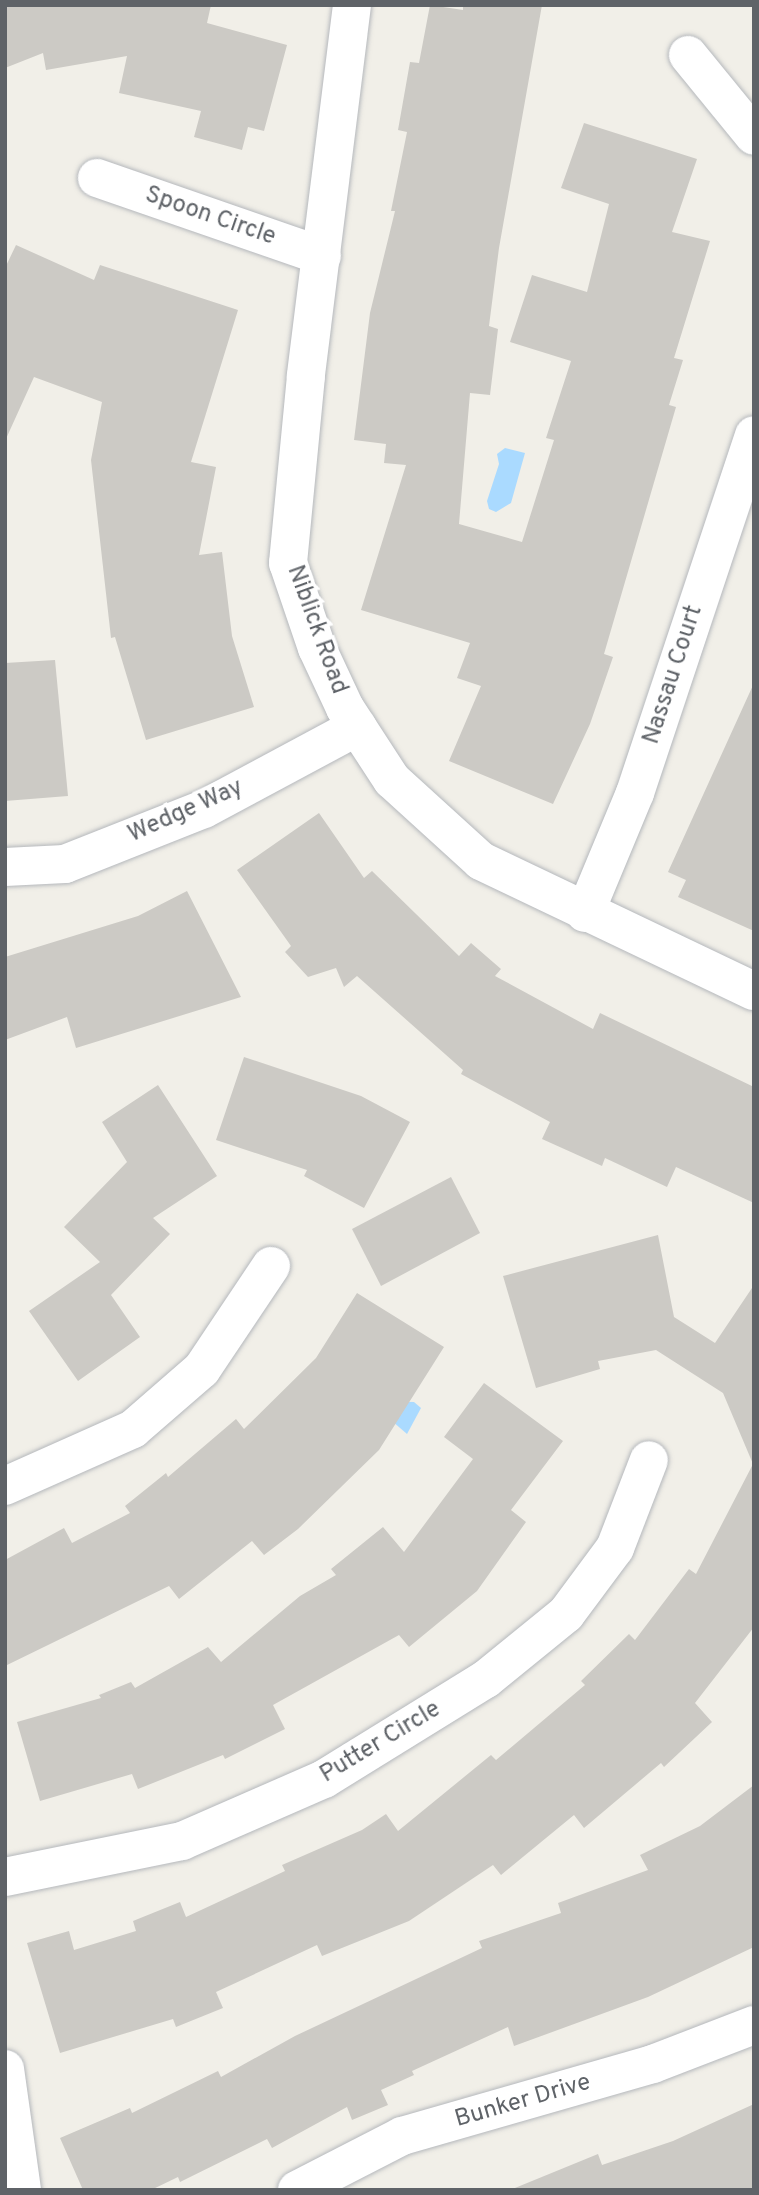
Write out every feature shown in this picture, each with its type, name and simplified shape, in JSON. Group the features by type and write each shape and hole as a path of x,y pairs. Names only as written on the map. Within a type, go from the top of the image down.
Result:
{"street":[{"name":"Niblick Road","path":"352,5 288,563 317,648 357,727 392,780 481,861 585,913 754,991"},
{"path":"688,55 754,136"},
{"name":"Spoon Circle","path":"97,178 323,256"},
{"name":"Nassau Court","path":"585,913 635,793 754,435"},
{"name":"Wedge Way","path":"5,867 65,864 204,808 357,727"},
{"path":"5,1486 133,1429 202,1369 271,1266"},
{"name":"Putter Circle","path":"5,1877 182,1841 324,1779 486,1679 566,1614 615,1548 649,1460"},
{"name":"Bunker Drive","path":"297,2190 402,2136 653,2064 754,2025"},
{"path":"5,2069 22,2190"}],"water":[{"path":"505,448 525,453 511,503 496,512 489,509 487,501 499,464 497,454"},
{"path":"369,1401 414,1402 421,1408 407,1434"}],"building":[{"path":"5,5 211,5 207,23 287,45 264,131 248,127 242,150 194,137 201,111 119,93 127,56 46,70 43,53 5,68"},
{"path":"430,5 463,10 463,5 542,5 499,248 489,326 498,329 490,395 470,393 459,524 522,542 554,440 546,438 571,361 510,342 532,275 587,292 609,204 561,188 584,123 697,159 672,232 710,241 674,358 683,360 669,405 676,407 604,654 613,657 590,724 553,804 449,761 481,686 457,678 470,643 361,610 406,465 384,463 386,444 354,440 370,313 395,211 391,211 407,132 398,130 410,62 419,63"},
{"path":"16,245 94,280 100,265 238,310 191,462 216,467 199,555 222,552 232,636 254,707 146,740 115,637 111,638 91,460 102,402 34,377 5,441 5,268"},
{"path":"55,660 68,796 5,801 5,663"},
{"path":"754,683 754,931 678,897 686,880 668,872"},
{"path":"319,813 364,878 372,871 459,956 471,943 501,969 495,976 593,1029 600,1013 754,1087 754,1203 676,1167 667,1187 605,1158 602,1166 542,1139 550,1122 461,1074 463,1070 357,976 344,987 336,968 308,977 285,952 291,946 237,870"},
{"path":"187,891 241,997 76,1048 67,1017 5,1040 5,957 138,916"},
{"path":"244,1057 361,1096 410,1122 364,1208 304,1176 307,1170 216,1140"},
{"path":"158,1085 217,1176 153,1218 170,1234 111,1295 140,1337 78,1381 29,1311 100,1262 64,1227 127,1162 102,1122"},
{"path":"451,1177 480,1233 381,1286 352,1229"},
{"path":"658,1235 674,1317 715,1343 754,1285 754,1627 695,1703 712,1722 664,1767 661,1763 584,1828 574,1815 501,1875 493,1865 409,1921 322,1956 317,1945 216,1992 223,2008 176,2027 173,2019 60,2053 27,1943 69,1931 74,1950 136,1931 133,1921 180,1902 186,1917 285,1871 282,1865 362,1830 386,1814 398,1831 491,1755 496,1760 585,1685 581,1681 629,1634 635,1640 689,1569 696,1574 753,1464 723,1393 656,1350 598,1361 600,1369 536,1388 503,1276"},
{"path":"357,1293 444,1347 379,1450 298,1529 264,1555 252,1541 179,1599 169,1586 5,1666 5,1560 64,1528 72,1543 130,1513 125,1506 166,1473 168,1477 236,1419 244,1429 316,1358"},
{"path":"484,1383 563,1441 511,1510 526,1522 477,1591 409,1647 399,1635 273,1705 285,1729 225,1759 223,1755 138,1789 132,1774 40,1801 17,1722 101,1698 99,1695 131,1682 135,1688 208,1647 221,1662 300,1596 336,1575 331,1569 383,1527 404,1552 473,1459 444,1437"},
{"path":"754,1785 754,1947 648,1997 514,2046 508,2027 412,2071 414,2075 381,2090 388,2105 352,2120 347,2107 272,2148 267,2139 180,2182 178,2177 151,2190 83,2190 60,2138 130,2108 132,2113 218,2071 221,2077 295,2036 482,1948 479,1941 561,1913 558,1903 648,1870 640,1855 700,1826"},
{"path":"754,2104 754,2190 510,2190 598,2154 602,2165 673,2141"}]}
